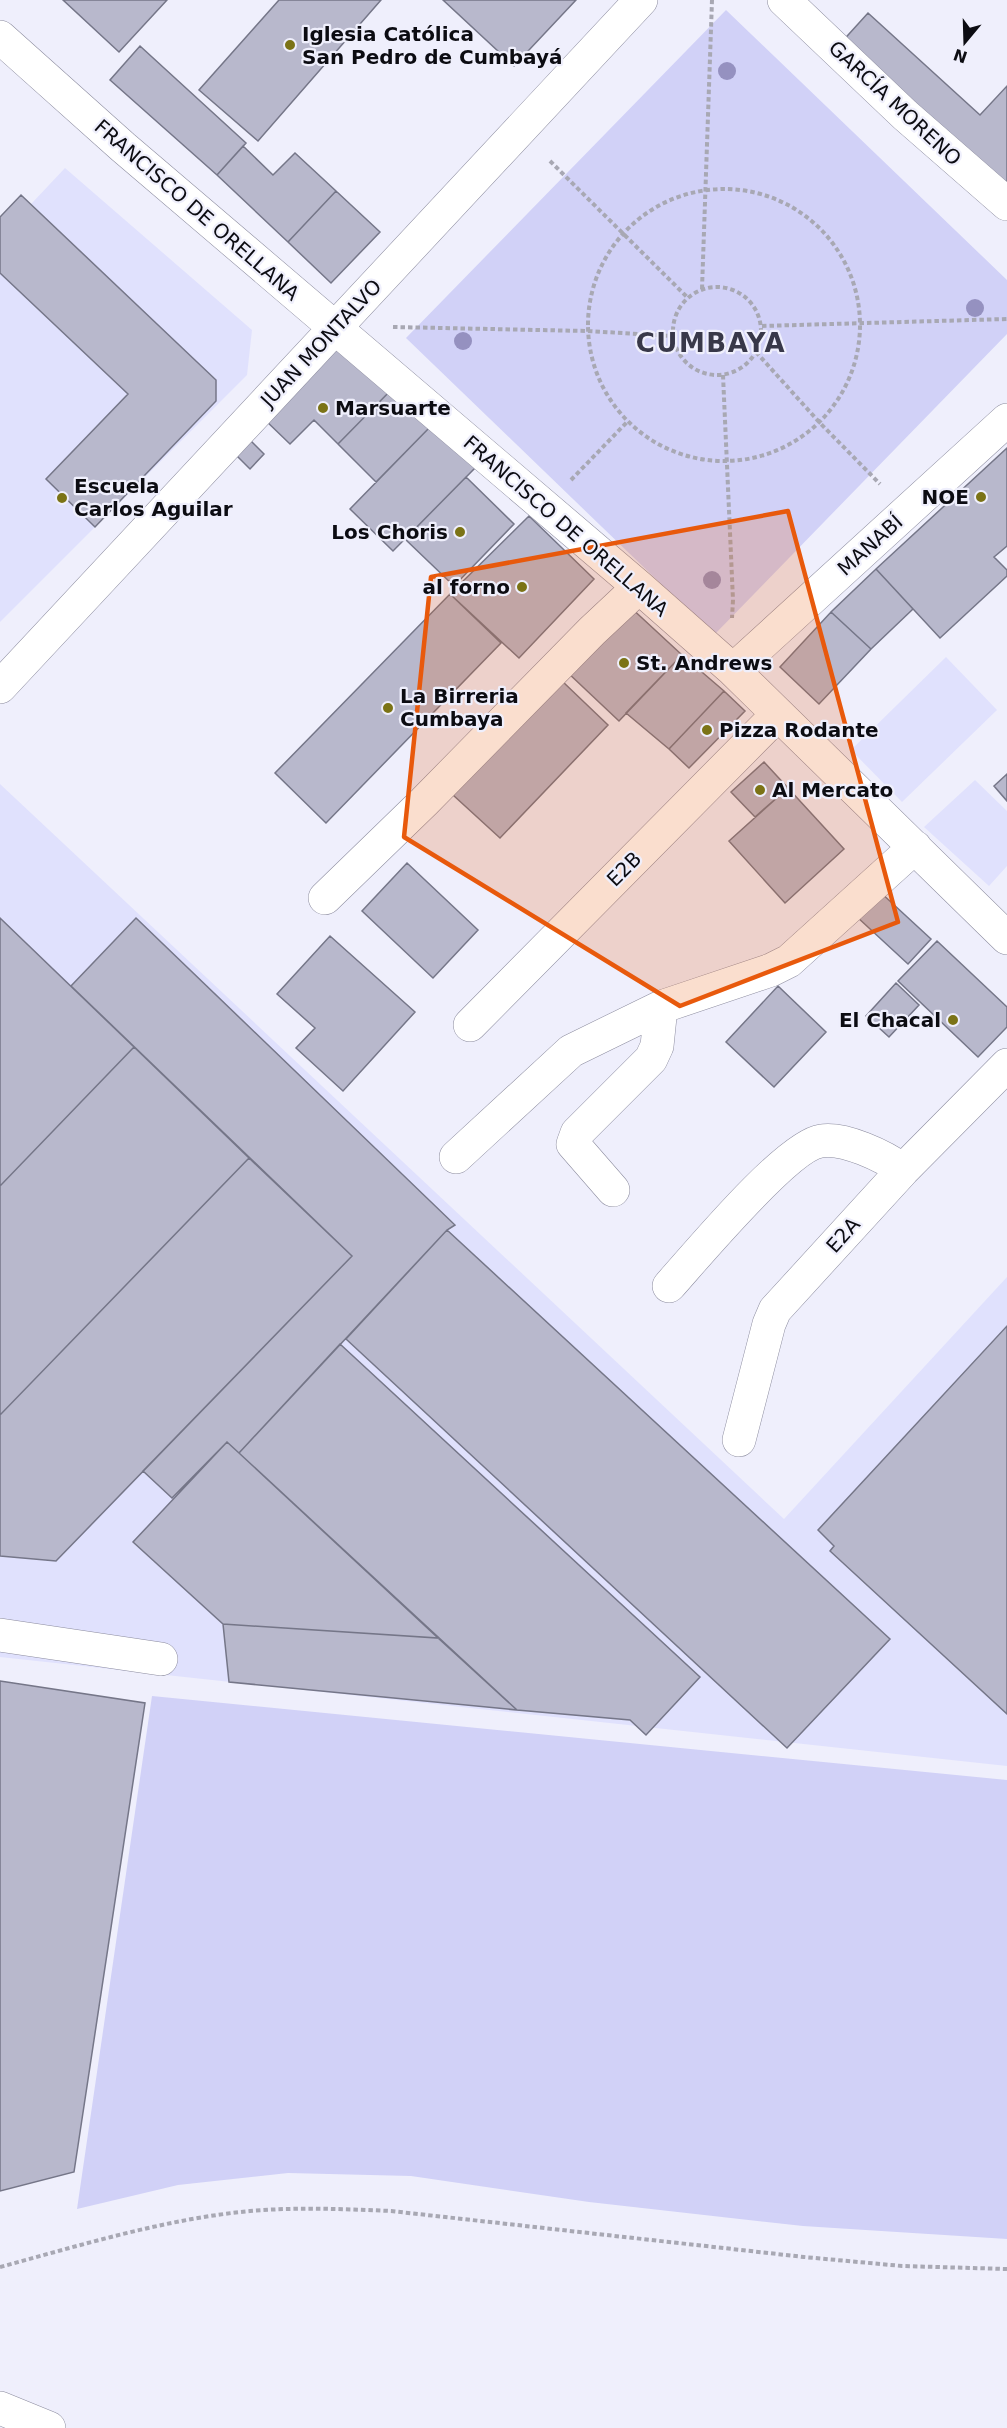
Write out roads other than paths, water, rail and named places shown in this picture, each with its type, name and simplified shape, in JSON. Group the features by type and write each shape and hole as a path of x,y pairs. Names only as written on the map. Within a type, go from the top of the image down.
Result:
{"street":[{"name":"JUAN MONTALVO","path":"0,687 641,0"},
{"name":"GARCÍA MORENO","path":"784,0 904,115 1007,204"},
{"name":"FRANCISCO DE ORELLANA","path":"0,37 123,147 639,587 733,670 1007,938"},
{"name":"MANABÍ","path":"733,670 1007,420"},
{"path":"325,898 424,802 592,631 639,587"},
{"name":"E2B","path":"470,1025 778,714"},
{"path":"456,1157 571,1051 662,1007 771,970 789,961 915,847"},
{"path":"613,1190 573,1144 577,1133 651,1059 657,1046 662,1007"},
{"name":"E2A","path":"739,1440 769,1324 775,1310 903,1170 1007,1065"},
{"path":"669,1286 774,1171 820,1140 841,1141 890,1160 903,1170"},
{"path":"0,1635 161,1659"},
{"path":"0,2408 49,2428"}],"place":[{"name":"Iglesia Católica San Pedro de Cumbayá","path":"290,45"},
{"name":"Marsuarte","path":"323,408"},
{"name":"NOE","path":"981,497"},
{"name":"Escuela Carlos Aguilar","path":"62,498"},
{"name":"Los Choris","path":"460,532"},
{"name":"al forno","path":"522,587"},
{"name":"St. Andrews","path":"624,663"},
{"name":"La Birreria Cumbaya","path":"388,708"},
{"name":"Pizza Rodante","path":"707,730"},
{"name":"Al Mercato","path":"760,790"},
{"name":"El Chacal","path":"953,1020"}],"district":[{"name":"CUMBAYA","path":"711,343"}]}
